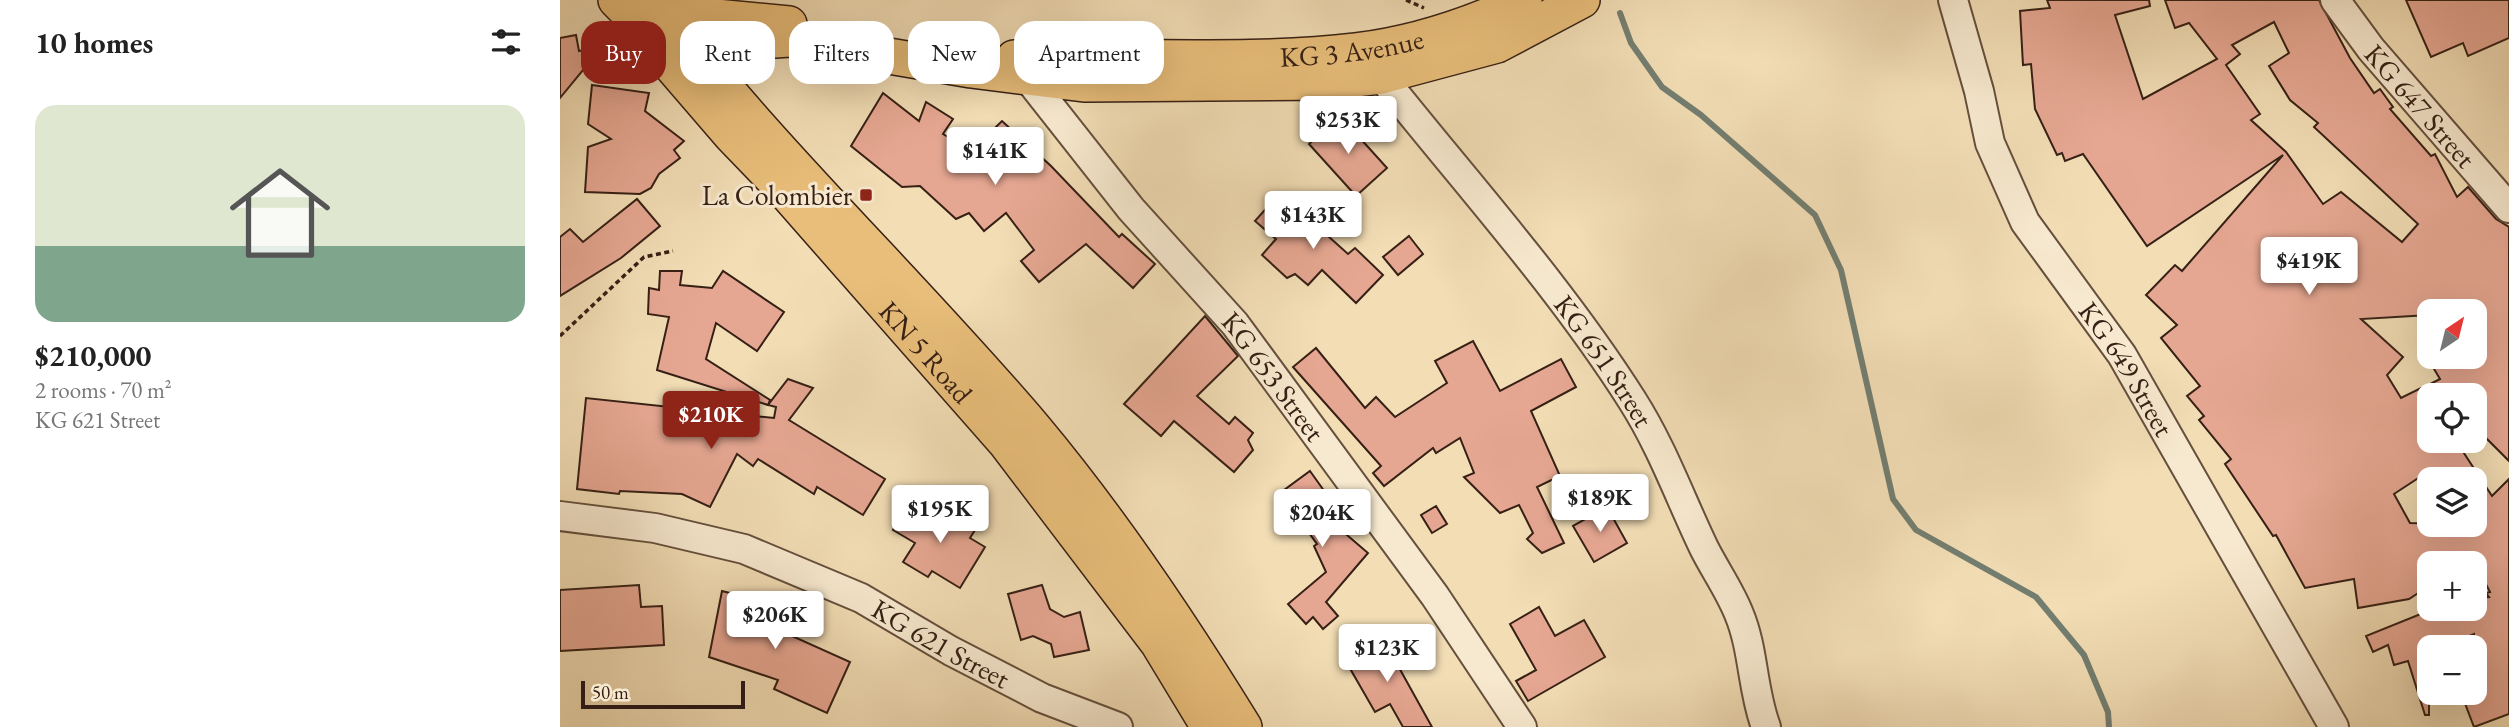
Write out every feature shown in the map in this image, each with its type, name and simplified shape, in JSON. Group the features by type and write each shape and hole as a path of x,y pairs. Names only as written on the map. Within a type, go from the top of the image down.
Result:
{"main road":[{"name":"KN 5 Road","path":"616,0 676,55 729,93 970,357 1075,479 1185,632 1244,727"},
{"path":"652,0 676,55"},
{"name":"KG 3 Avenue","path":"674,0 716,17 808,26 1014,58 1224,57 1356,51 1444,32 1524,0"},
{"name":"KG 3 Avenue","path":"1164,83 1329,82 1381,76 1497,45 1582,0"},
{"name":"KG 3 Avenue","path":"775,41 789,39 1014,75"},
{"name":"KG 3 Avenue","path":"676,55 680,54"},
{"name":"KN 5 Road","path":"676,55 1006,443 1158,643 1209,727"},
{"path":"729,93 733,84"}],"street":[{"name":"KG 649 Street","path":"1953,0 1979,91 1990,143 2025,222 2122,355 2334,727"},
{"name":"KG 647 Street","path":"2335,0 2371,49 2509,208"},
{"name":"KG 651 Street","path":"1381,76 1536,267 1637,409 1738,611 1748,637 1753,686 1766,727"},
{"name":"KG 653 Street","path":"1033,84 1132,209 1235,324 1435,596 1522,727"},
{"name":"KG 621 Street","path":"560,516 654,528 744,549 861,598 951,652 1042,698 1118,727"}],"path":[{"path":"560,336 644,257 673,251"}],"building":[{"path":"2047,0 2149,0 2150,6 2115,15 2143,99 2217,59 2189,23 2175,28 2165,0 2319,0 2350,58 2374,93 2380,89 2393,107 2390,109 2431,156 2435,154 2457,197 2468,187 2496,219 2509,227 2509,461 2487,439 2487,383 2432,383 2440,379 2434,369 2487,369 2487,299 2417,299 2417,316 2361,319 2403,357 2387,375 2401,398 2417,390 2417,453 2464,453 2473,467 2417,467 2417,479 2394,494 2410,523 2417,523 2417,537 2487,537 2487,488 2492,496 2509,479 2509,714 2474,727 2466,705 2487,705 2487,635 2417,635 2417,690 2408,661 2394,665 2388,645 2373,652 2366,636 2417,615 2417,621 2487,621 2487,593 2490,592 2487,586 2487,551 2417,551 2417,594 2409,599 2358,608 2354,579 2305,588 2276,535 2273,536 2225,464 2231,459 2199,420 2204,416 2187,396 2200,386 2161,338 2177,325 2146,295 2175,265 2182,271 2283,155 2147,246 2083,154 2065,161 2062,153 2057,155 2035,109 2031,64 2023,65 2020,11 2050,8","holes":["2274,22 2289,53 2269,66 2290,100 2318,123 2314,127 2418,224 2402,242 2341,192 2323,204 2286,152 2251,120 2260,114 2226,65 2240,54 2232,45"]},
{"path":"2406,0 2509,0 2509,38 2468,56 2463,43 2431,57"},
{"path":"576,35 581,51 581,72 560,98 560,38"},
{"path":"592,85 649,93 645,111 684,141 674,150 680,158 659,174 651,188 640,194 585,192 588,147 611,139 588,124"},
{"path":"883,93 919,121 926,102 953,119 943,134 971,151 1002,121 1051,166 1119,237 1122,234 1155,264 1133,288 1086,244 1039,282 1021,261 1034,250 1006,213 984,231 969,213 956,219 920,186 902,187 851,146"},
{"path":"1340,116 1387,168 1356,196 1309,144"},
{"path":"1280,193 1348,254 1355,248 1383,275 1356,303 1322,270 1308,285 1295,274 1287,278 1262,255 1276,239 1255,221"},
{"path":"637,199 660,226 621,258 560,296 560,237 570,229 583,242"},
{"path":"1409,236 1423,254 1398,275 1383,257"},
{"path":"660,271 682,271 680,285 712,288 723,271 784,312 757,351 716,323 706,359 770,400 768,405 657,370 669,317 648,314 649,288 659,290"},
{"path":"1205,316 1238,356 1197,396 1229,424 1235,417 1253,433 1248,440 1253,450 1234,472 1174,421 1161,436 1124,404"},
{"path":"1473,341 1500,391 1561,359 1576,387 1531,411 1560,476 1537,487 1564,543 1542,553 1527,539 1533,533 1519,505 1500,513 1464,477 1474,473 1460,438 1436,453 1433,448 1384,486 1373,473 1381,466 1293,367 1316,348 1365,408 1376,397 1395,417 1447,383 1435,361"},
{"path":"788,379 813,388 789,420 885,479 863,515 817,487 814,494 758,459 753,466 737,454 710,507 682,494 620,491 619,494 577,489 586,398 774,418 776,407 768,405"},
{"path":"1310,471 1337,509 1326,517 1368,553 1326,602 1338,616 1323,629 1313,617 1306,624 1288,604 1326,572 1314,546 1317,544 1280,493"},
{"path":"907,506 930,520 938,508 975,530 970,538 985,547 960,588 932,571 928,577 903,562 915,543 893,530"},
{"path":"1436,506 1447,524 1432,533 1421,515"},
{"path":"1607,507 1627,543 1594,562 1573,526"},
{"path":"639,585 641,607 662,606 664,645 560,651 560,590"},
{"path":"1042,585 1050,609 1064,617 1080,612 1089,650 1054,657 1051,644 1033,636 1021,640 1008,594"},
{"path":"722,591 789,608 783,632 850,662 827,713 774,689 778,680 709,657"},
{"path":"1539,607 1555,636 1584,620 1605,657 1528,701 1516,681 1536,670 1510,624"},
{"path":"1382,637 1432,727 1403,727 1390,704 1375,712 1348,665 1358,659 1354,653"},
{"path":"2422,705 2429,705 2429,715 2425,715"}],"waterway":[{"path":"1620,13 1631,43 1662,87 1701,115 1815,215 1841,270 1893,499 1916,530 2036,597 2084,655 2108,712 2109,727"}],"place":[{"name":"La Colombier","path":"866,195"}]}
